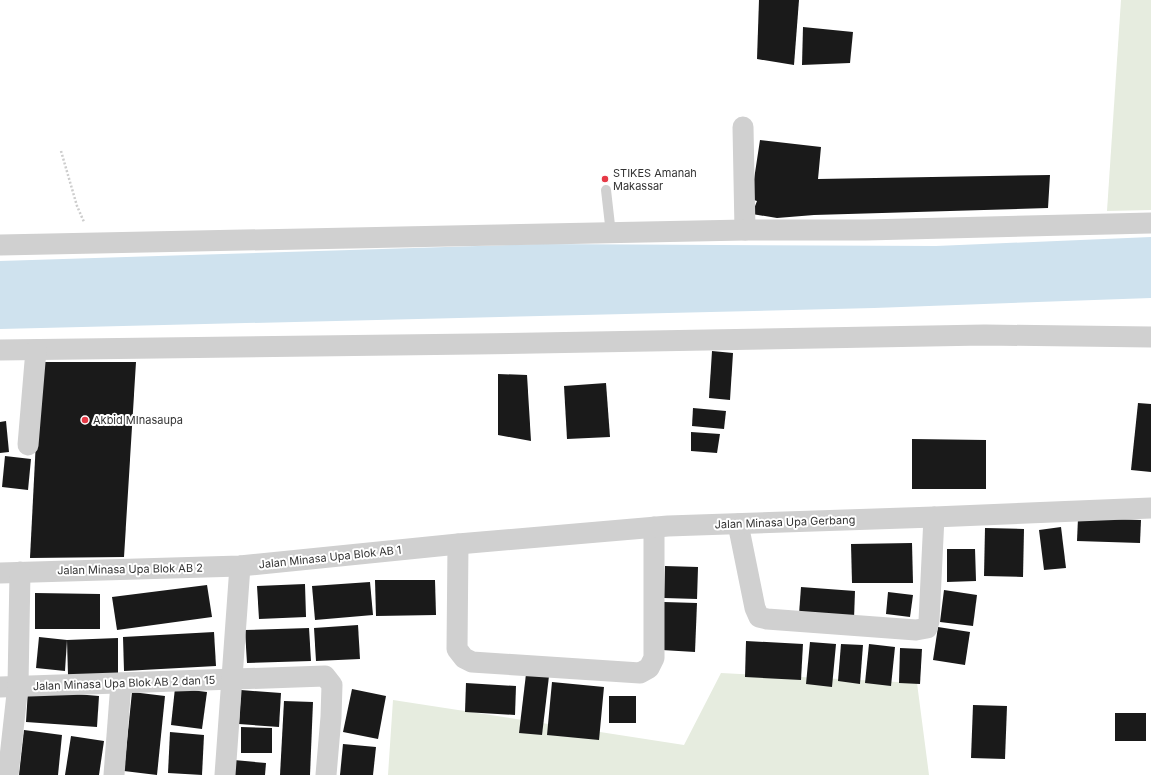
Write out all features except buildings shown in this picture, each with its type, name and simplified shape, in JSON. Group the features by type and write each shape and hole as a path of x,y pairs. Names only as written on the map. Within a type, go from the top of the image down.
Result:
{"street":[{"path":"743,127 745,230"},
{"path":"0,245 611,234 745,230 866,230 1151,222"},
{"path":"0,350 985,335 1151,337"},
{"path":"28,445 36,350"},
{"name":"Jalan Minasa Upa Gerbang","path":"420,548 654,527 1151,508"},
{"path":"738,524 755,608 759,617 767,619 916,630 927,628 929,621 934,517"},
{"path":"458,544 457,649 464,658 472,662 640,673 648,668 654,658 654,527"},
{"name":"Jalan Minasa Upa Blok AB 1","path":"240,566 420,548"},
{"path":"225,775 240,566"},
{"name":"Jalan Minasa Upa Blok AB 2","path":"0,573 240,566"},
{"path":"8,775 9,686 20,572"},
{"name":"Jalan Minasa Upa Blok AB 2 dan 15","path":"9,686 325,676 332,685 332,717 326,775"},
{"path":"114,775 121,683"}],"lane":[{"path":"606,190 611,234"}],"path":[{"path":"61,151 77,206 92,243"}],"shaded area":[{"path":"1121,0 1151,0 1151,210 1107,211"},
{"path":"721,673 917,683 929,775 388,775 393,700 684,745"}],"water":[{"path":"1151,237 1151,298 874,308 0,329 0,261 538,244 936,246"}],"place":[{"name":"STIKES Amanah Makassar","path":"605,179"},
{"name":"Akbid MInasaupa","path":"85,420"}]}
